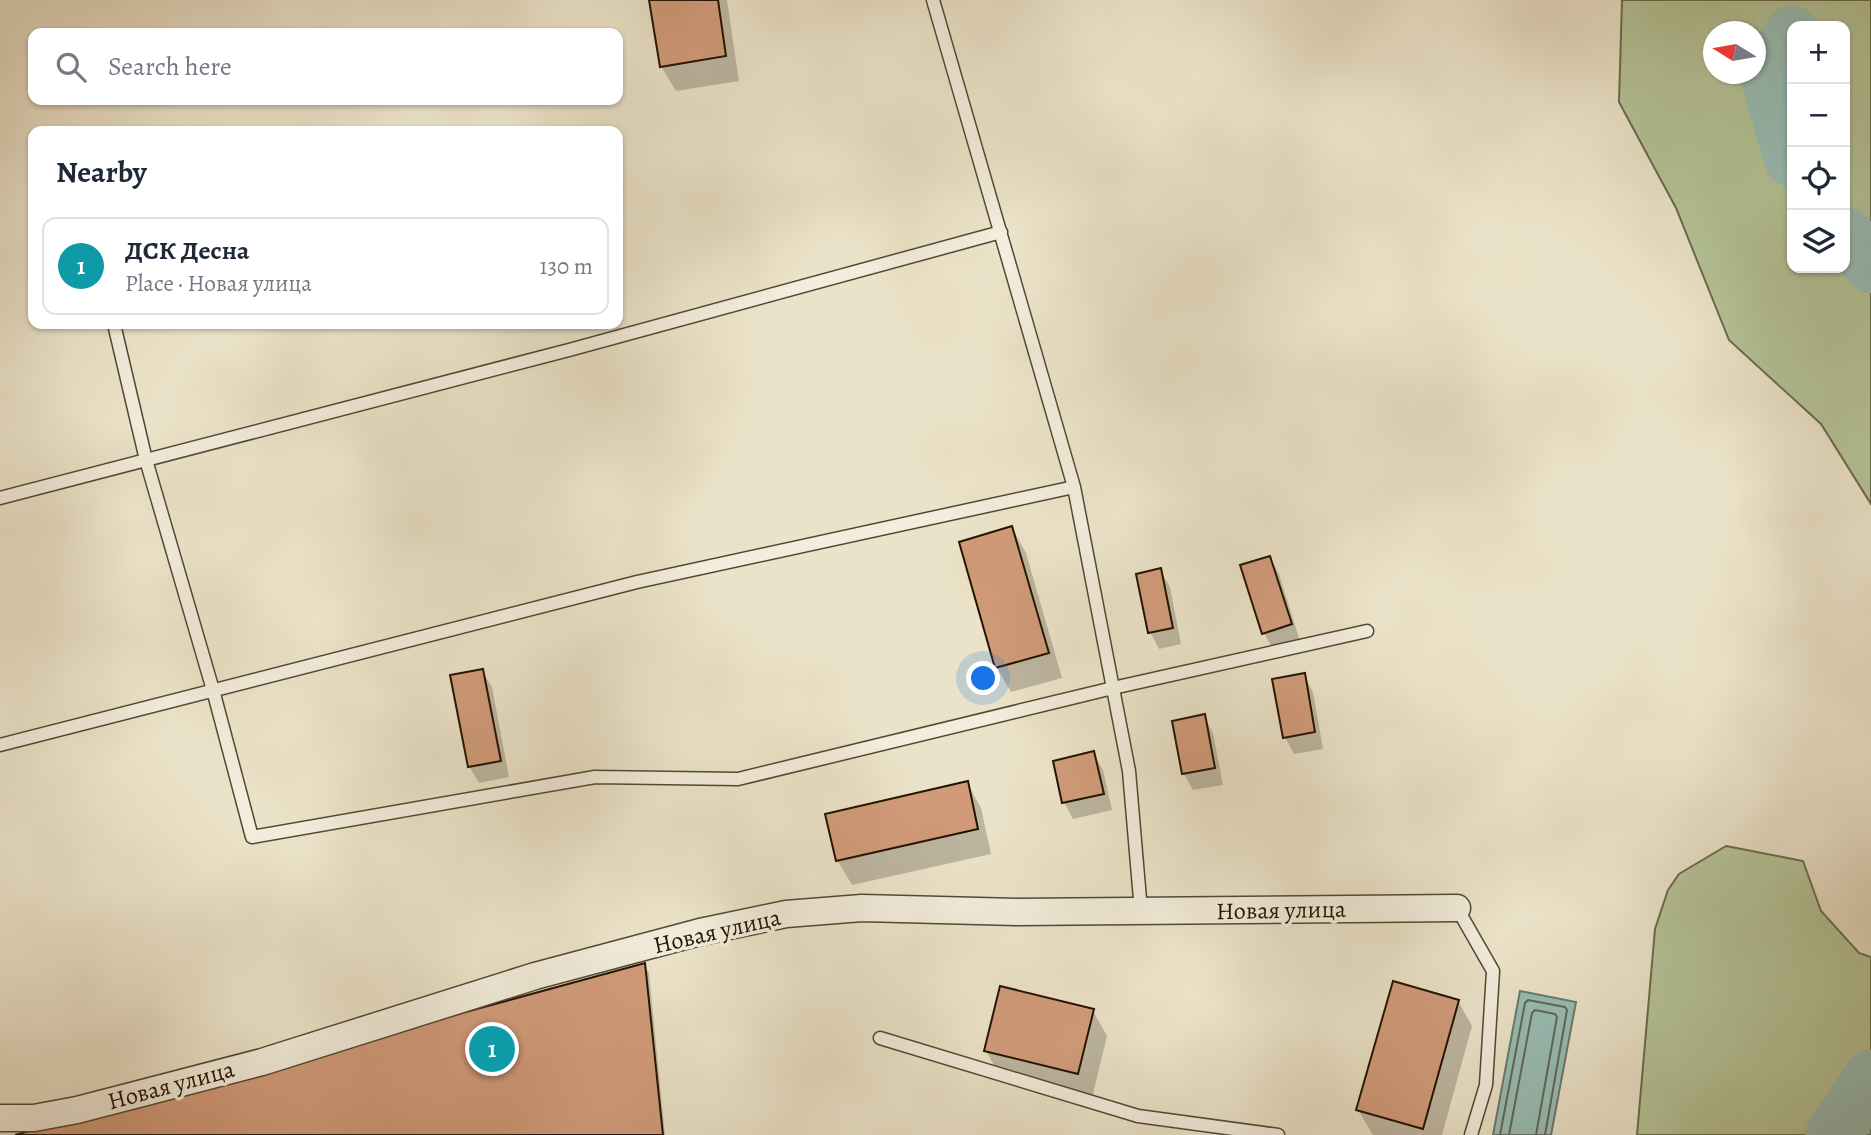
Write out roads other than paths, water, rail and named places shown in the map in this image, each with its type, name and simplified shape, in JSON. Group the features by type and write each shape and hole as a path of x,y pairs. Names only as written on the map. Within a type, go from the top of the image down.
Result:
{"street":[{"name":"Новая улица","path":"0,1118 34,1118 90,1107 262,1062 535,976 700,932 786,914 862,908 1017,912 1457,908"}],"lane":[{"path":"933,0 1074,487 1129,771 1141,911"},
{"path":"0,498 569,350 1001,232"},
{"path":"115,329 146,460 213,690 252,837 595,777 738,779 1113,688 1367,631"},
{"path":"0,745 637,582 1074,487"},
{"path":"1457,908 1493,971 1486,1085 1471,1135"},
{"path":"880,1038 1138,1116 1278,1135"}],"water":[{"path":"1520,991 1576,1002 1551,1135 1493,1135"}],"waterway":[{"path":"1787,43 1768,76 1789,147"},
{"path":"1850,240 1871,265"},
{"path":"1833,1135 1871,1078"}],"place":[{"name":"ДСК Десна","path":"492,1049"}]}
